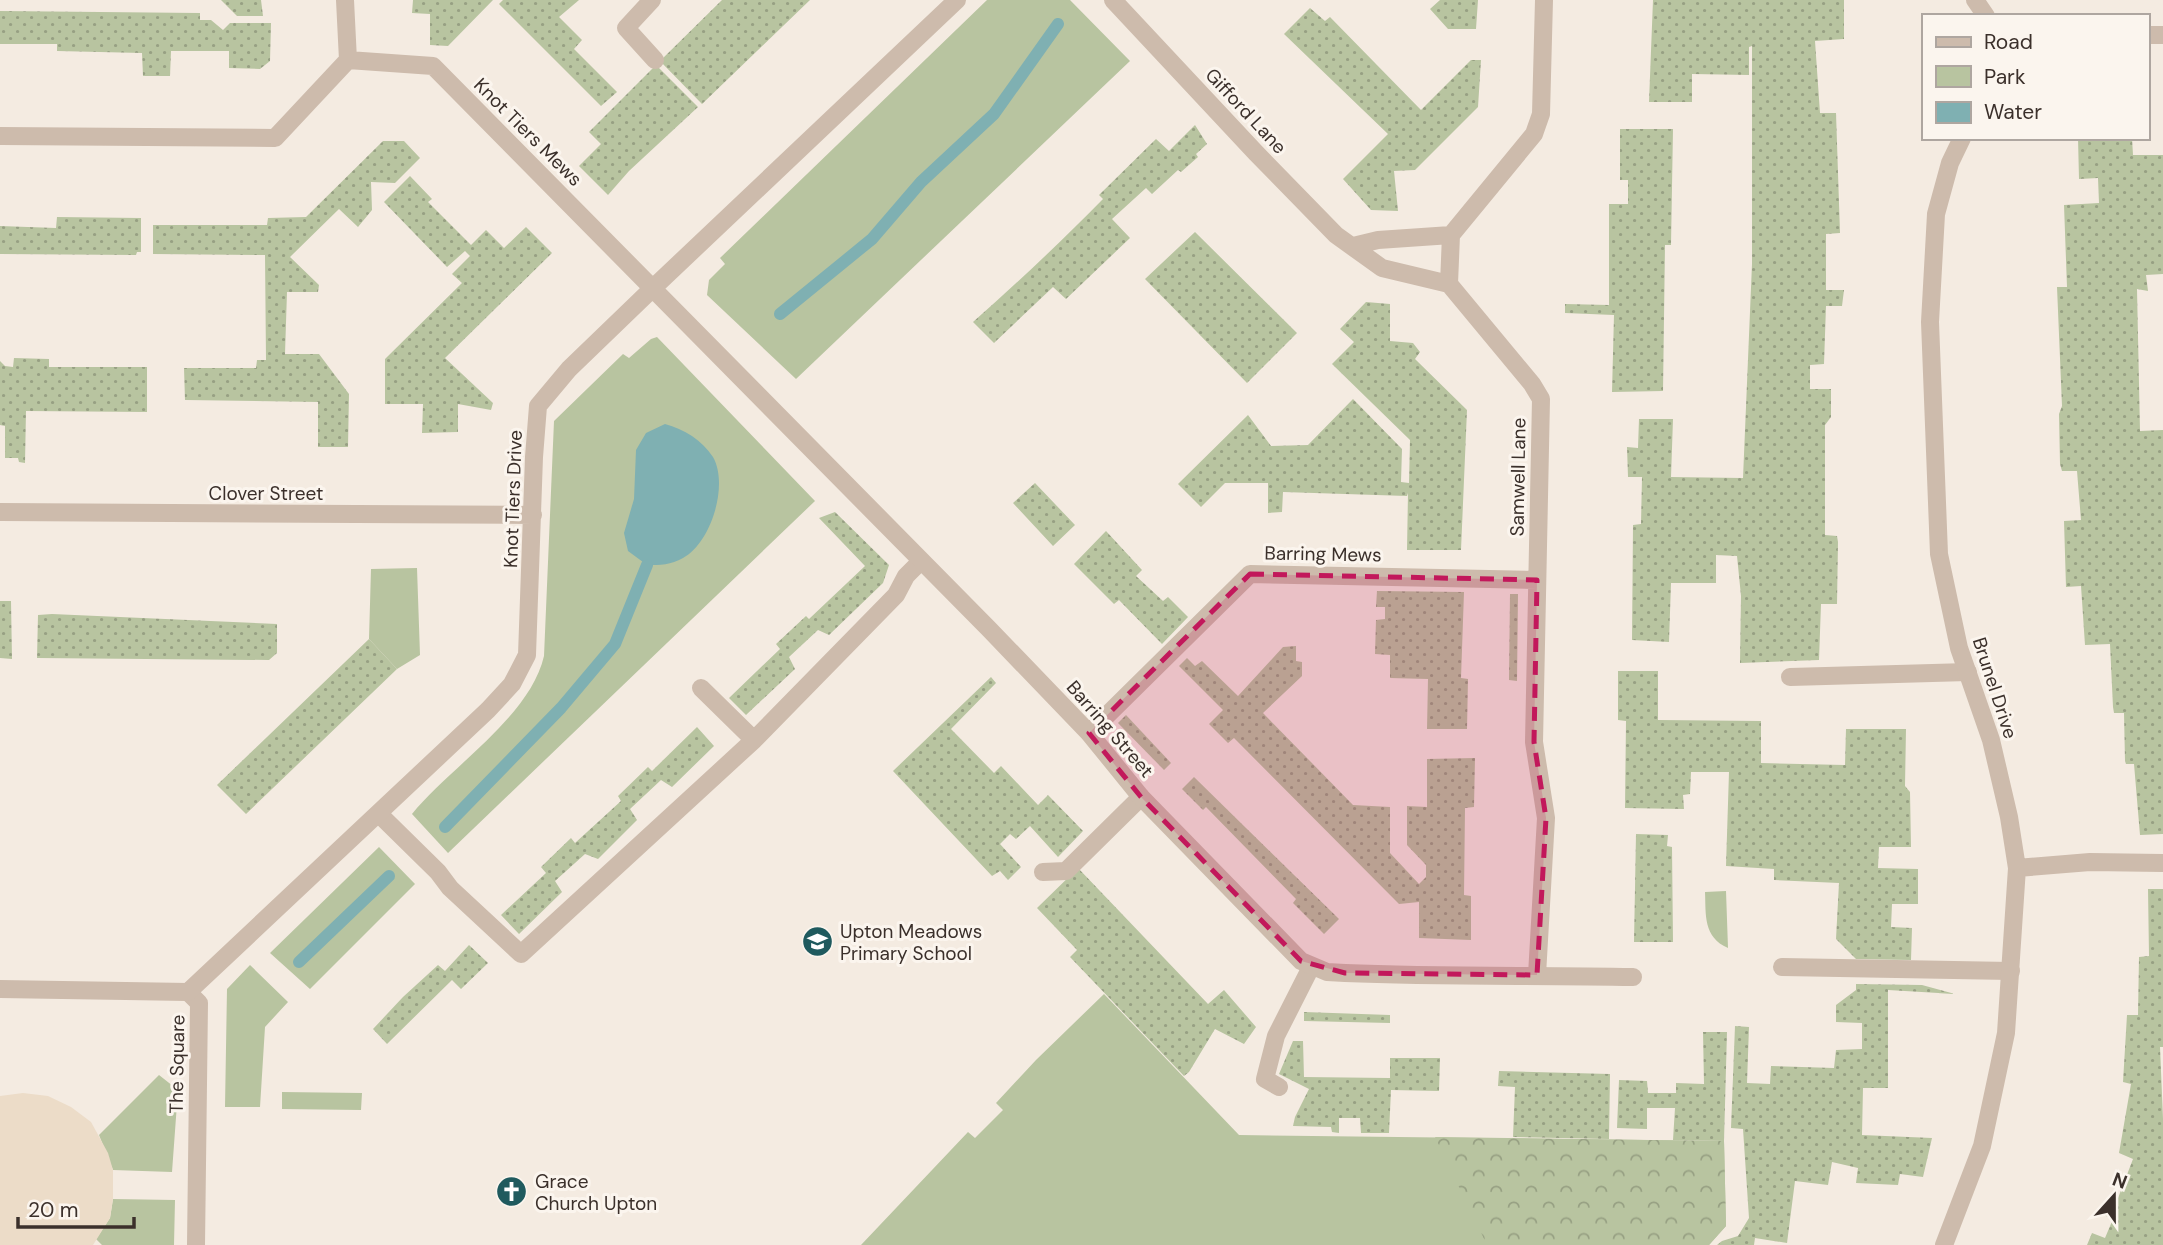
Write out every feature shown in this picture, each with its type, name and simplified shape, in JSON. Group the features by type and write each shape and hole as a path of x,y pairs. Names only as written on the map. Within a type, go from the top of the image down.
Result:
{"street":[{"path":"0,136 275,138 348,60 345,0"},
{"path":"652,0 625,27 654,60"},
{"name":"Knot Tiers Drive","path":"188,992 379,814 512,684 527,655 538,406 569,369 957,0"},
{"name":"Gifford Lane","path":"1113,0 1336,235 1382,268 1449,284"},
{"path":"1449,284 1451,235 1534,134 1541,114 1544,0"},
{"name":"Knot Tiers Mews","path":"348,60 433,66 653,288"},
{"name":"Brunel Drive","path":"1944,1245 1982,1146 2006,1033 2017,868 1992,740 1959,648 1939,554 1930,322 1936,214 1950,163 1961,140"},
{"path":"1353,246 1378,240 1451,235"},
{"name":"Samwell Lane","path":"1449,284 1532,384 1541,399 1534,742 1546,818 1537,975"},
{"name":"Barring Street","path":"653,288 1089,733 1141,797 1301,961 1327,972 1408,976 1633,977"},
{"name":"Clover Street","path":"0,512 533,515"},
{"path":"379,814 438,872 450,888 521,954 754,740 896,595 905,576 921,561"},
{"name":"Barring Mews","path":"1089,733 1250,574 1537,580"},
{"path":"1790,677 1968,673"},
{"path":"701,688 754,740"},
{"path":"1043,872 1066,871 1141,797"},
{"path":"2017,868 2091,862 2163,863"},
{"path":"1279,1087 1265,1079 1276,1036 1311,967"},
{"path":"1782,967 2011,971"},
{"name":"The Square","path":"0,989 188,992 199,1003 196,1245"}],"highlighted area":[{"path":"1250,574 1537,580 1534,742 1546,818 1537,975 1345,973 1301,961 1141,797 1089,733"}],"green space":[{"path":"221,0 261,0 263,16 237,16"},
{"path":"413,0 493,0 448,46 430,45 430,14 412,13"},
{"path":"503,0 579,0 559,17 582,40 574,49 617,92 601,106 499,4"},
{"path":"722,0 810,0 702,104 660,61"},
{"path":"987,0 1070,0 1130,61 796,379 707,295 709,280 725,264 720,258"},
{"path":"1440,0 1478,0 1476,29 1448,29 1430,9"},
{"path":"1653,0 1844,0 1844,39 1815,41 1820,113 1836,113 1840,233 1826,234 1826,290 1844,290 1842,306 1826,306 1824,364 1810,365 1810,389 1831,389 1831,417 1825,425 1825,535 1837,536 1838,542 1837,604 1821,604 1819,660 1740,663 1741,596 1737,556 1716,555 1716,583 1671,583 1669,642 1632,640 1633,525 1641,524 1642,477 1628,477 1627,447 1638,448 1639,419 1673,419 1671,477 1743,478 1752,264 1752,46 1749,47 1749,75 1692,74 1692,102 1649,102"},
{"path":"1310,8 1325,21 1330,17 1421,110 1471,60 1481,60 1478,107 1415,170 1394,171 1398,211 1371,210 1343,179 1388,134 1284,34"},
{"path":"0,11 200,13 200,20 211,20 223,30 230,23 271,23 270,61 260,69 229,68 229,51 171,51 170,76 143,76 142,53 57,51 57,44 0,44"},
{"path":"656,65 698,107 629,171 608,195 579,166 601,144 589,132"},
{"path":"1195,125 1207,144 1196,154 1198,157 1181,172 1178,170 1152,194 1146,188 1112,219 1130,238 1066,299 1053,287 994,343 973,322 1103,199 1099,195 1156,139 1169,151"},
{"path":"1620,129 1673,129 1671,245 1665,245 1663,391 1612,392 1614,315 1565,313 1565,304 1609,305 1609,204 1628,204 1628,180 1620,180"},
{"path":"2078,140 2132,140 2133,155 2163,155 2163,274 2146,275 2148,291 2137,289 2140,431 2163,430 2163,834 2140,835 2134,764 2126,764 2125,761 2124,713 2114,713 2113,707 2110,644 2085,645 2081,586 2066,587 2064,521 2081,520 2077,471 2062,471 2060,464 2059,414 2062,406 2057,287 2067,287 2064,205 2099,203 2098,178 2079,179"},
{"path":"383,141 404,141 420,158 395,183 371,182 372,210 358,227 339,209 290,257 319,285 318,292 287,292 285,354 319,354 349,394 348,447 318,447 318,402 185,400 184,368 256,368 257,360 266,360 265,255 153,254 153,225 267,225 268,218 306,217"},
{"path":"410,176 432,199 428,202 471,245 486,230 504,248 526,227 552,253 445,358 493,403 491,410 458,404 458,432 422,433 423,404 385,404 385,359 462,283 452,274 470,256 465,251 447,267 384,202"},
{"path":"57,217 141,218 141,252 136,255 0,254 0,226 56,228"},
{"path":"1195,232 1297,333 1247,383 1145,279"},
{"path":"1366,302 1390,304 1390,341 1413,343 1420,352 1415,359 1467,410 1461,550 1407,550 1408,493 1407,496 1283,492 1282,512 1268,513 1268,483 1225,483 1201,507 1178,484 1248,415 1271,446 1308,445 1353,399 1402,449 1401,482 1409,483 1410,440 1332,364 1354,342 1340,329"},
{"path":"657,337 815,501 448,853 412,814 487,740 523,700 536,678 544,656 554,421 623,354 629,358"},
{"path":"14,358 49,359 49,367 147,367 147,412 26,411 25,463 19,462 18,458 5,458 5,426 0,425 0,361 5,366 13,367"},
{"path":"1035,483 1075,525 1053,546 1013,503"},
{"path":"835,512 889,565 883,583 829,635 818,630 789,657 795,669 746,715 729,698 780,649 776,644 806,616 809,619 865,566 819,518"},
{"path":"1106,531 1142,570 1136,576 1163,601 1168,597 1188,617 1162,644 1119,600 1114,604 1074,564"},
{"path":"417,568 420,655 397,669 369,639 371,569"},
{"path":"1377,591 1464,592 1461,678 1468,679 1467,729 1427,729 1428,679 1390,678 1390,655 1375,654 1376,620 1385,619 1385,607 1376,607"},
{"path":"1510,594 1518,594 1517,681 1509,680"},
{"path":"0,601 11,601 12,659 0,658"},
{"path":"38,615 277,624 277,653 269,660 37,658"},
{"path":"369,639 397,669 246,814 217,785"},
{"path":"1296,646 1296,661 1302,662 1302,676 1263,713 1353,805 1390,807 1390,853 1419,884 1426,877 1426,865 1407,845 1407,806 1427,807 1427,759 1475,758 1474,807 1465,808 1464,895 1471,896 1471,940 1419,938 1419,902 1399,904 1234,738 1228,743 1209,724 1223,710 1179,666 1187,658 1195,666 1202,661 1238,696 1283,647"},
{"path":"1618,671 1658,671 1658,720 1761,721 1761,763 1845,765 1846,729 1906,729 1905,786 1910,792 1911,847 1879,847 1878,868 1918,869 1918,904 1892,904 1891,927 1912,928 1911,960 1856,959 1836,939 1839,883 1774,880 1774,869 1726,866 1729,772 1691,772 1690,794 1683,795 1684,809 1625,808 1626,721 1618,720"},
{"path":"991,677 996,683 951,729 994,773 1001,766 1038,805 1048,795 1083,831 1058,857 1030,826 1016,839 1010,834 1000,844 1021,867 1008,880 1000,871 992,876 893,771"},
{"path":"1126,715 1171,763 1164,770 1118,723"},
{"path":"697,727 714,746 672,787 661,780 630,809 637,820 598,859 585,854 555,881 562,892 519,934 501,915 546,873 541,867 571,838 575,843 621,801 618,796 648,767 652,771"},
{"path":"1194,777 1339,919 1324,934 1293,903 1296,899 1206,807 1203,810 1182,789"},
{"path":"1636,834 1668,835 1667,846 1672,847 1673,942 1634,942"},
{"path":"379,847 415,884 310,989 270,953"},
{"path":"1078,868 1208,1004 1224,990 1256,1027 1244,1044 1215,1029 1184,1076 1070,957 1077,950 1037,908"},
{"path":"2148,889 2163,889 2163,1047 2160,1047 2163,1245 2087,1245 2092,1233 2105,1238 2113,1219 2099,1213 2103,1202 2115,1206 2133,1159 2119,1153 2131,1084 2123,1082 2127,1015 2138,1015 2139,957 2149,956"},
{"path":"1726,891 1728,948 1710,932 1705,892"},
{"path":"469,945 488,963 461,989 452,980 387,1044 373,1029 438,965 445,971"},
{"path":"250,965 288,1002 265,1027 260,1107 225,1107 227,989"},
{"path":"1856,984 1922,985 1955,994 1888,990 1888,1088 1863,1088 1862,1135 1932,1138 1923,1177 1900,1174 1898,1185 1856,1183 1858,1168 1832,1162 1828,1185 1795,1181 1787,1243 1755,1238 1754,1245 1717,1245 1738,1236 1749,1218 1743,1129 1731,1128 1735,1026 1749,1027 1747,1083 1770,1084 1771,1066 1834,1068 1836,1050 1862,1049 1862,1023 1836,1022 1836,1005 1856,990"},
{"path":"1104,994 1239,1135 1724,1141 1726,1226 1709,1245 861,1245 968,1132 975,1138 1003,1110 996,1103"},
{"path":"1304,1012 1390,1015 1390,1023 1304,1021"},
{"path":"1703,1032 1727,1032 1724,1141 1673,1140 1675,1108 1647,1108 1647,1129 1617,1128 1619,1080 1647,1081 1648,1093 1676,1093 1676,1083 1704,1084"},
{"path":"1293,1041 1303,1041 1304,1077 1390,1078 1390,1058 1440,1058 1439,1091 1391,1090 1389,1133 1361,1133 1360,1118 1339,1118 1339,1133 1332,1132 1331,1127 1293,1126 1309,1089 1279,1074"},
{"path":"1499,1071 1610,1074 1609,1139 1513,1137 1515,1087 1498,1086"},
{"path":"159,1075 178,1090 172,1172 113,1170 99,1135"},
{"path":"282,1092 362,1093 361,1110 282,1109"},
{"path":"1435,1137 1724,1141 1726,1226 1709,1245 1487,1245"},
{"path":"113,1199 175,1200 174,1245 102,1245 96,1239 110,1218"}],"shaded area":[{"path":"23,1093 48,1096 71,1107 91,1122 108,1153 113,1170 110,1218 93,1245 0,1245 0,1096"}],"water":[{"path":"665,424 692,436 704,445 713,457 719,482 718,497 709,527 693,551 674,562 647,565 628,551 624,533 634,499 636,450 646,433"}],"waterway":[{"path":"780,314 872,239 921,182 994,114 1058,24"},
{"path":"445,827 561,708 615,644 647,565"},
{"path":"299,962 389,876"}],"place":[{"name":"Upton Meadows Primary School","path":"817,942"},
{"name":"Grace Church Upton","path":"512,1192"}]}
